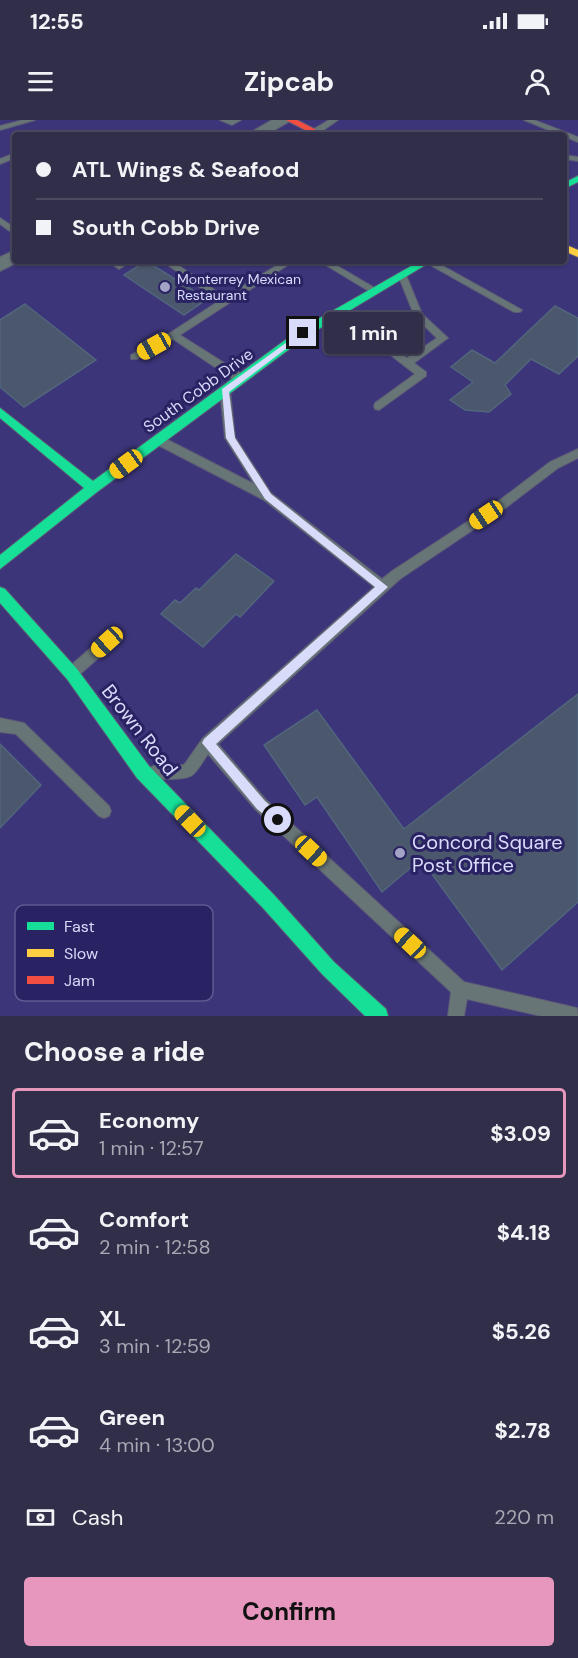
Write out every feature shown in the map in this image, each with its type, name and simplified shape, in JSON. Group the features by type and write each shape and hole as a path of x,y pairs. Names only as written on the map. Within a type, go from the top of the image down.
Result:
{"main road":[{"path":"290,120 317,132"},
{"name":"South Cobb Drive","path":"0,563 93,488 303,333 422,264"},
{"path":"0,412 93,488"},
{"name":"Brown Road","path":"0,593 72,674 143,772 269,902 328,968 379,1016"}],"street":[{"path":"260,132 284,120"}],"lane":[{"path":"0,128 31,120"},
{"path":"224,120 232,123 237,120"},
{"path":"320,132 334,120"},
{"path":"528,120 558,132"},
{"path":"0,220 12,230"},
{"path":"170,264 225,301"},
{"path":"134,357 285,264"},
{"path":"328,264 375,291"},
{"path":"433,264 517,310"},
{"path":"402,275 418,315 443,338 407,363"},
{"path":"339,312 422,374 379,406"},
{"path":"173,335 241,379"},
{"path":"225,391 230,438 268,497"},
{"path":"158,440 268,497 383,587"},
{"path":"143,772 187,772 208,743 383,587 554,465 578,453"},
{"path":"72,674 107,642"},
{"path":"0,725 19,728 104,811"},
{"path":"208,743 261,805 460,989 577,1016"},
{"path":"456,1016 460,989"}],"shaded area":[{"path":"0,120 578,120 578,1016 0,1016"}],"building":[{"name":"Monterrey Mexican Restaurant","path":"141,264 151,264 207,299 184,315 124,275"},
{"path":"25,304 96,360 24,407 0,387 0,320"},
{"path":"555,306 578,318 578,356 559,374 531,359 505,385 511,394 489,412 465,410 450,400 473,382 451,367 472,350 495,363"},
{"path":"236,554 274,581 240,617 236,614 203,647 161,614 175,600 180,603 196,588 199,590"},
{"path":"578,694 578,902 502,970 421,859 382,892 317,797 305,805 264,745 317,710 404,829"},
{"path":"0,744 41,785 0,828"}],"traffic: fast":[{"path":"567,184 578,179"},
{"path":"0,563 93,488 303,333 422,264"},
{"path":"0,412 93,488"},
{"path":"0,593 72,674 143,772 269,902 328,968 379,1016"}],"traffic: slow":[{"path":"567,248 578,254"}],"traffic: jam":[{"path":"290,120 316,132"}],"place":[{"name":"Monterrey Mexican Restaurant","path":"165,287"},
{"name":"Concord Square Post Office","path":"400,853"}],"route":[{"path":"278,820 261,805 208,743 383,587 268,497 230,438 225,391 303,333"}]}
